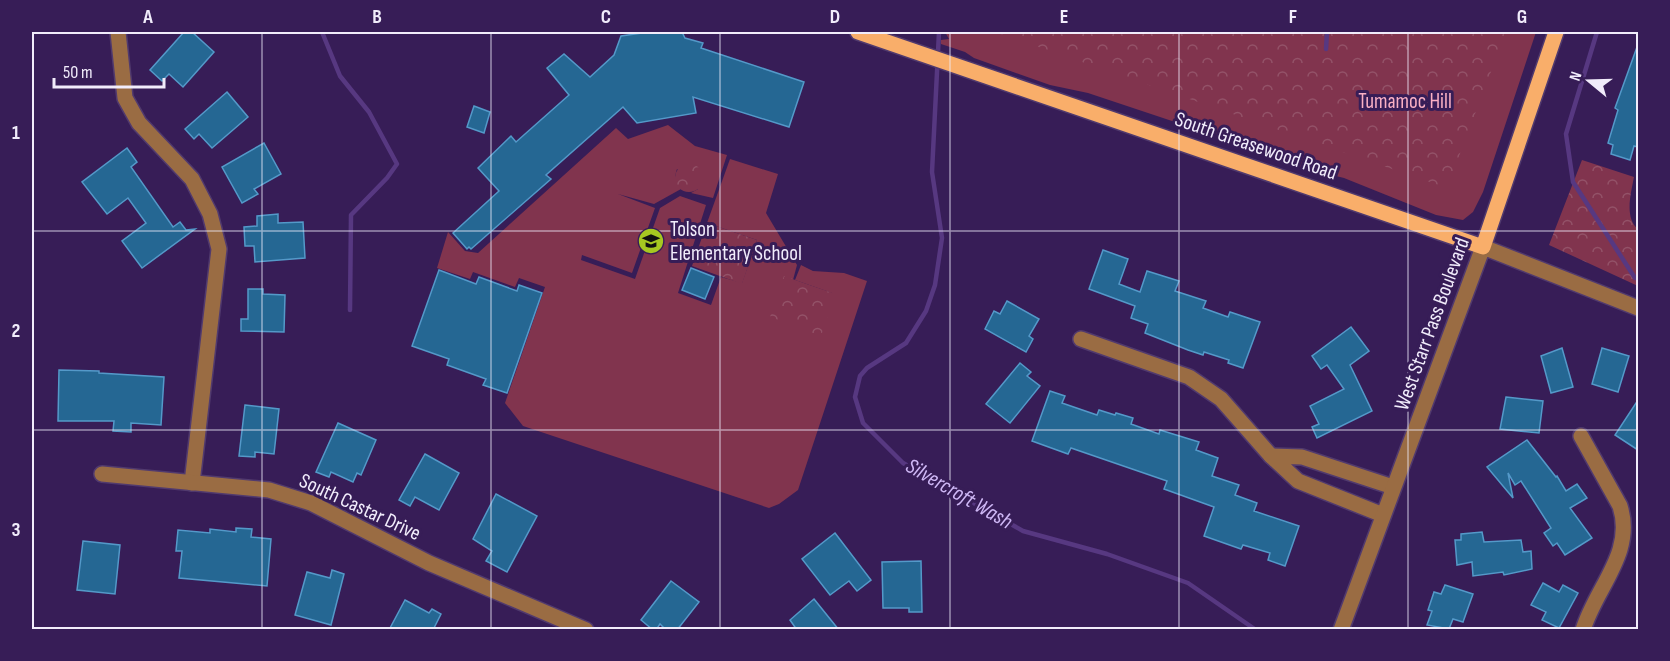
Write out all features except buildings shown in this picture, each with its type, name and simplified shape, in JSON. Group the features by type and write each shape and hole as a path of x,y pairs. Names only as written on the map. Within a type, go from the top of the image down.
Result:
{"main road":[{"name":"South Greasewood Road","path":"858,32 1483,248"},
{"name":"West Starr Pass Boulevard","path":"1483,248 1556,32"}],"street":[{"path":"118,32 125,98 139,123 192,179 210,214 219,249 192,483"},
{"name":"South Greasewood Road","path":"1483,248 1638,308"},
{"name":"West Starr Pass Boulevard","path":"1341,630 1483,248"},
{"path":"1081,339 1189,377 1221,399 1271,456 1298,481 1383,515"},
{"path":"1581,436 1624,517 1624,536 1620,552 1590,610 1583,630"},
{"path":"1271,456 1302,457 1393,487"},
{"path":"1320,491 1327,466"},
{"name":"South Castar Drive","path":"102,474 269,490 311,503 429,563 586,630"}],"green space":[{"name":"Tumamoc Hill","path":"945,32 1536,32 1483,192 1473,212 1463,220 1436,215 1344,178 1291,165 1245,141 1205,132 1088,93 1050,85 974,58 965,52 941,44 941,40 949,39"},
{"name":"Tumamoc Hill","path":"995,32 1506,32 1447,188"},
{"path":"668,125 695,146 727,155 713,198 691,193 698,189 677,169 675,176 681,189 654,204 618,194 655,208 632,273 582,255 581,260 635,279 660,208 680,196 706,205 678,293 711,305 721,277 742,283 757,240 707,223 730,159 778,174 766,213 797,265 793,280 783,277 835,294 795,280 801,265 813,271 844,273 867,281 798,490 779,504 769,508 523,426 505,403 545,287 519,278 515,287 473,272 470,279 437,268 448,232 465,251 478,253 616,128 628,139"},
{"path":"1582,160 1634,177 1630,212 1638,229 1638,286 1549,245"},
{"path":"689,164 699,168 703,178 699,188 689,192 679,188 675,178 679,168"},
{"path":"707,223 757,240 742,284 692,266"},
{"path":"784,276 835,294 821,336 770,317"}],"waterway":[{"path":"322,32 340,76 369,112 397,164 387,178 351,215 350,310"},
{"name":"Silvercroft Wash","path":"939,32 932,172 942,238 935,285 926,311 906,343 867,368 860,376 855,397 863,423 903,463 1023,531 1107,554 1188,583 1256,630"},
{"path":"1326,49 1327,32"},
{"path":"1597,32 1566,134 1573,182 1635,278"}],"place":[{"name":"Tolson Elementary School","path":"651,241"}]}
